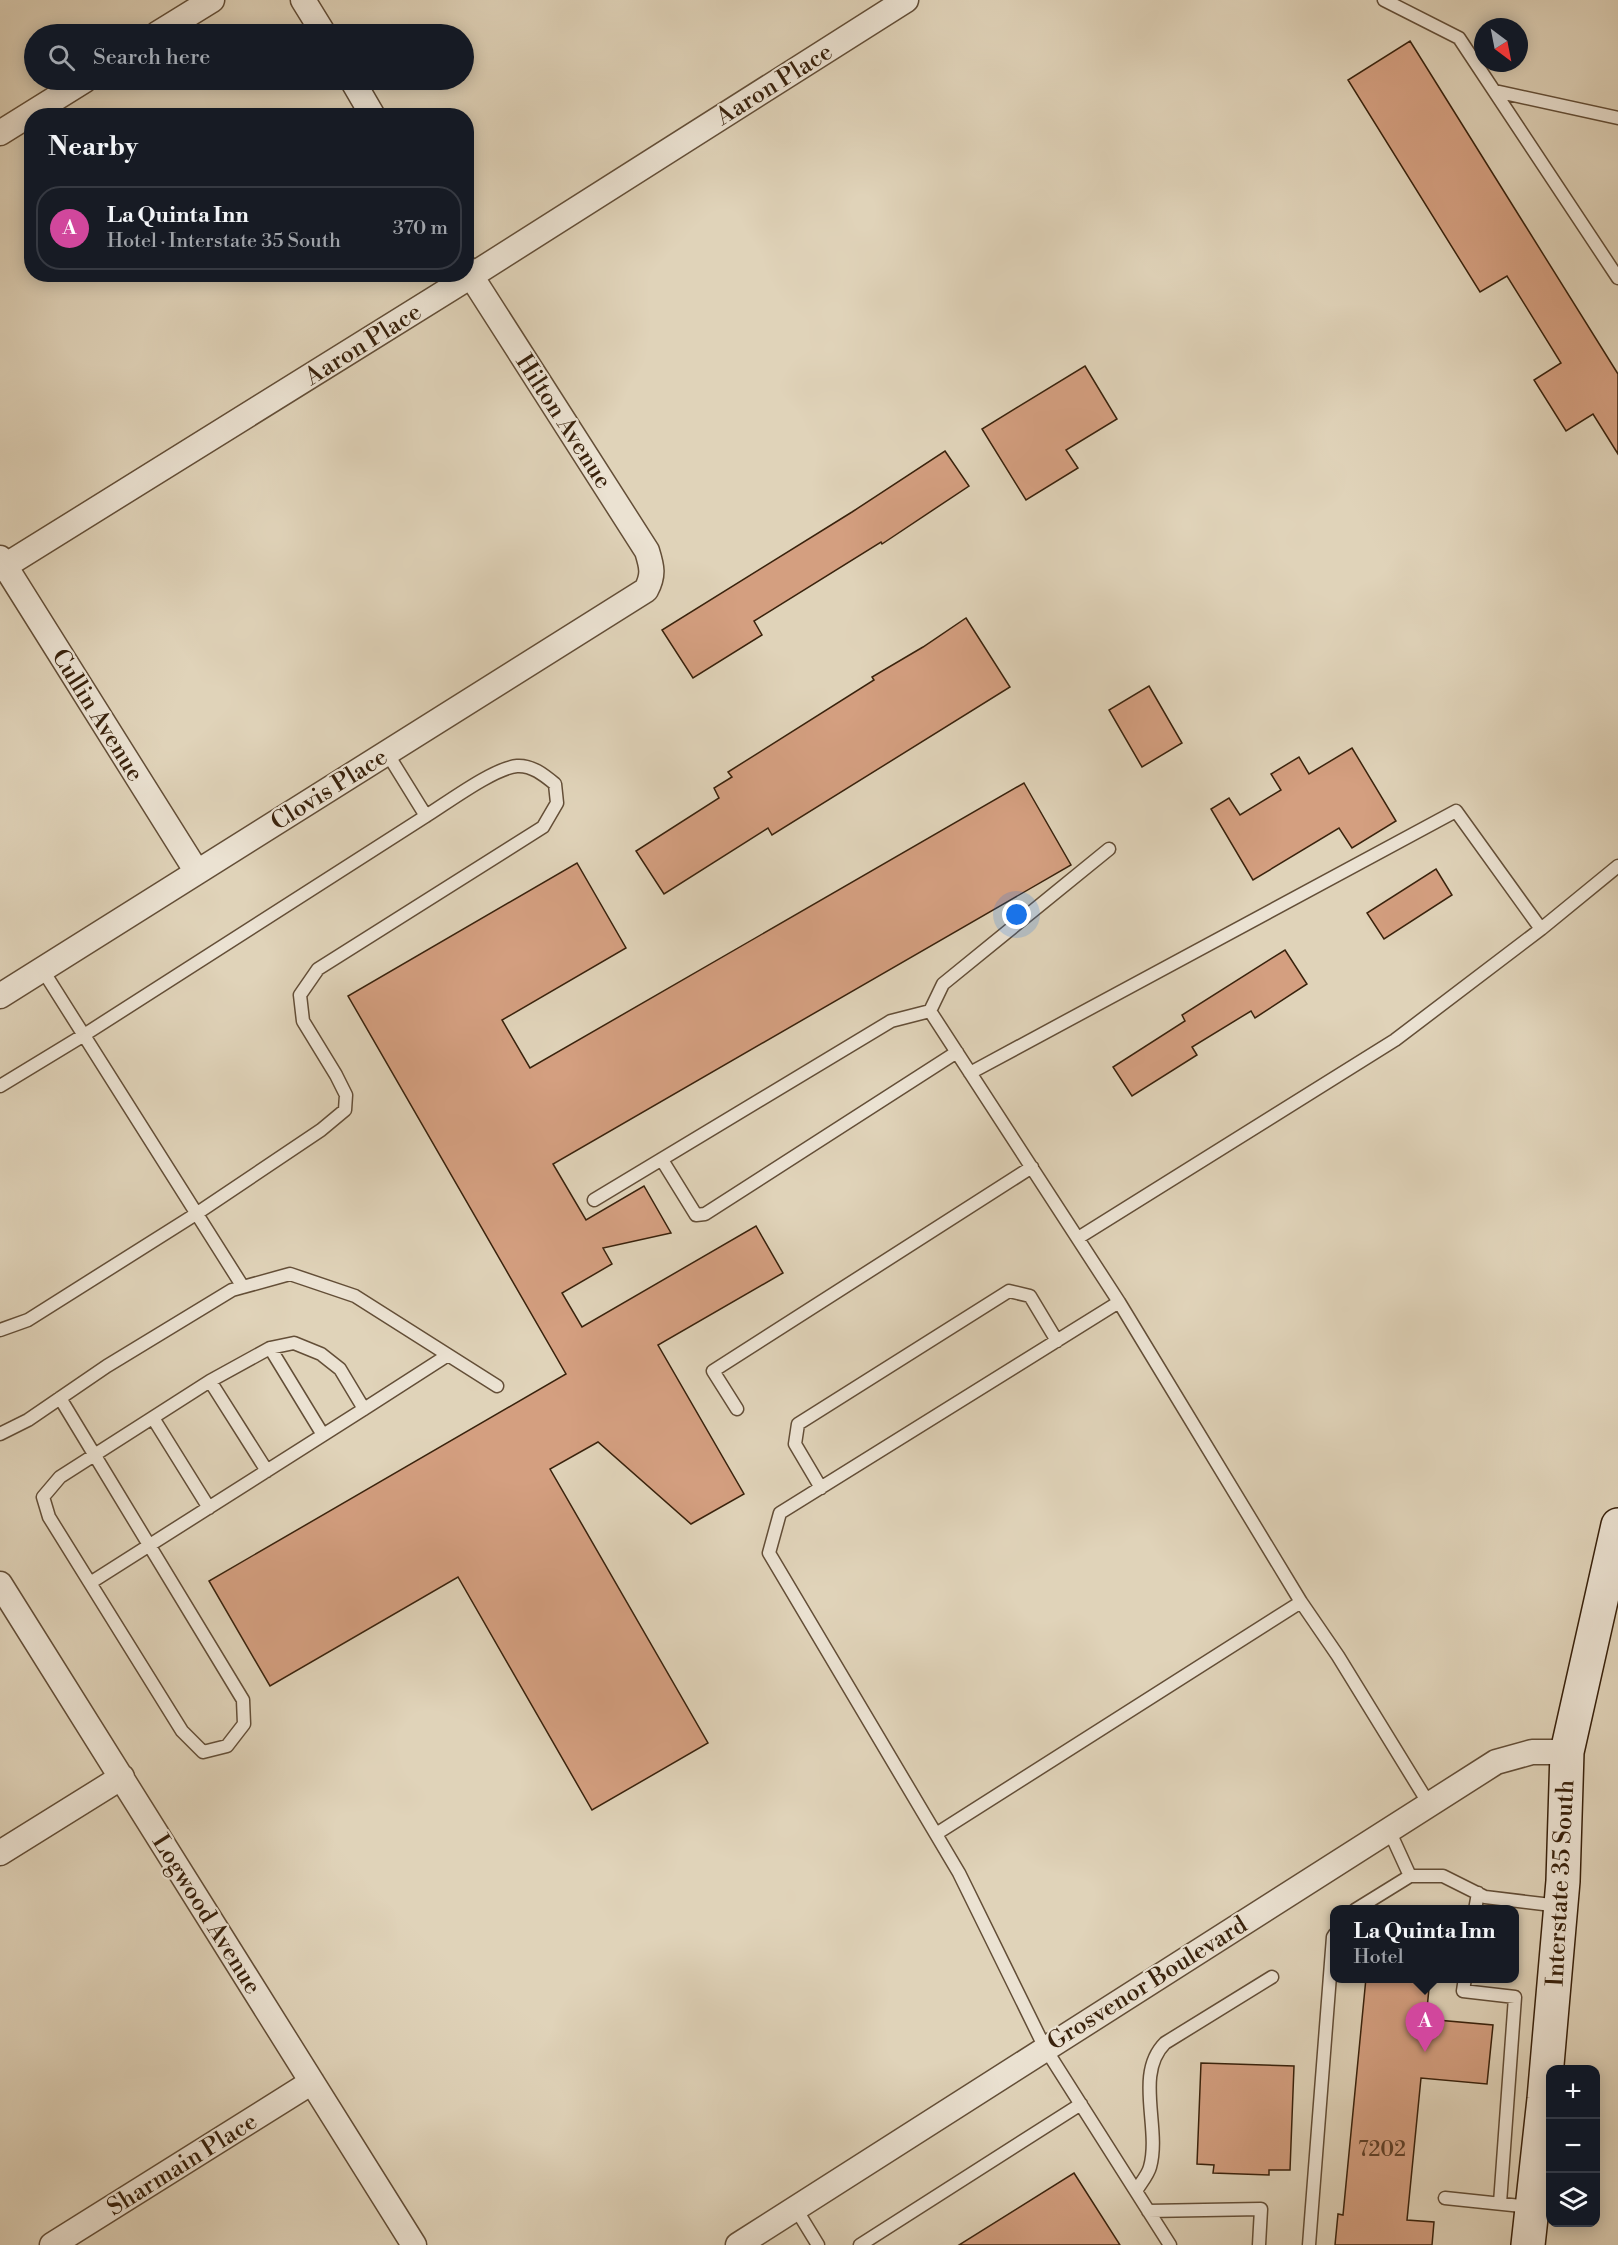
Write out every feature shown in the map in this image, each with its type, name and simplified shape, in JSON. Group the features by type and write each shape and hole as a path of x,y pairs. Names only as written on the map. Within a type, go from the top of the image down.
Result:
{"main road":[{"name":"Interstate 35 South","path":"1528,2245 1561,1906 1567,1752 1618,1525"}],"street":[{"path":"173,24 212,0"},
{"path":"303,0 318,24"},
{"name":"Aaron Place","path":"474,269 906,0"},
{"path":"40,108 69,90"},
{"path":"358,90 369,108"},
{"path":"0,133 24,118"},
{"name":"Hilton Avenue","path":"474,280 647,551 653,578"},
{"name":"Aaron Place","path":"2,565 453,282"},
{"name":"Cullin Avenue","path":"2,565 196,872"},
{"name":"Clovis Place","path":"0,996 633,600 646,590 653,578"},
{"name":"Logwood Avenue","path":"0,1584 414,2245"},
{"name":"Grosvenor Boulevard","path":"738,2245 1496,1762 1532,1752 1567,1752"},
{"path":"0,1853 122,1777"},
{"name":"Sharmain Place","path":"52,2245 312,2082"}],"lane":[{"path":"1384,0 1459,38 1618,278"},
{"path":"1495,91 1618,117"},
{"path":"387,753 426,816"},
{"path":"0,1086 498,772 518,766 540,772 555,784 557,803 543,827 318,969 300,995 303,1021 346,1095 345,1110 321,1130 196,1214 28,1320 0,1330"},
{"path":"970,1073 1456,811 1541,929"},
{"path":"594,1200 891,1021 930,1011 943,984 1109,849"},
{"path":"1078,1238 1395,1040 1541,929 1618,866"},
{"path":"42,969 243,1287"},
{"path":"930,1011 1119,1302 1301,1602 1338,1656 1429,1804"},
{"path":"662,1161 696,1215 705,1215 957,1052"},
{"path":"737,1409 713,1371 1032,1167"},
{"path":"0,1434 28,1420 107,1365 232,1290 290,1274 355,1296 496,1386"},
{"path":"821,1488 795,1444 798,1424 1009,1291 1030,1296 1057,1341"},
{"path":"1119,1302 780,1513 769,1553 959,1873 1046,2048 1170,2245"},
{"path":"60,1398 95,1455 150,1545 243,1700 244,1724 227,1746 203,1752 183,1731 90,1583 50,1517 43,1497 60,1477 95,1455 153,1418 210,1381 270,1348 294,1343 321,1354 340,1369 364,1409"},
{"path":"270,1348 324,1435"},
{"path":"90,1583 448,1355"},
{"path":"210,1381 267,1471"},
{"path":"153,1418 209,1508"},
{"path":"936,1834 1301,1602"},
{"path":"1389,1830 1410,1876"},
{"path":"1363,1905 1410,1876 1443,1876 1485,1897 1561,1906"},
{"path":"1476,1905 1478,1893"},
{"path":"1309,2245 1330,1975"},
{"path":"1136,2191 1150,2168 1152,2137 1150,2066 1156,2052 1165,2043 1272,1977"},
{"path":"1464,1983 1463,1991 1515,1996 1500,2203"},
{"path":"860,2245 1081,2104"},
{"path":"1445,2198 1533,2207"},
{"path":"796,2209 818,2245"},
{"path":"1148,2211 1261,2209 1258,2244"}],"building":[{"path":"1410,41 1618,374 1618,454 1593,414 1566,431 1534,380 1561,363 1507,276 1480,292 1348,80"},
{"path":"1085,366 1117,419 1066,450 1078,468 1026,500 982,429"},
{"path":"945,451 969,486 882,544 881,542 754,621 762,635 693,678 662,630 852,512"},
{"path":"966,618 1010,687 772,835 768,828 664,894 636,851 719,798 714,788 732,777 728,772 874,680 872,677"},
{"path":"1149,686 1182,743 1142,767 1109,710"},
{"path":"1352,748 1396,821 1352,848 1339,828 1253,880 1211,809 1229,798 1240,815 1281,790 1271,774 1299,757 1309,774"},
{"path":"1024,783 1071,865 553,1164 586,1220 644,1186 671,1233 603,1248 612,1264 562,1293 582,1327 756,1226 783,1273 658,1345 744,1494 691,1524 598,1442 550,1469 708,1743 592,1810 458,1577 270,1686 209,1581 566,1374 348,996 577,863 626,948 502,1020 530,1068"},
{"path":"1436,869 1452,895 1384,939 1367,913"},
{"path":"1285,950 1307,984 1255,1018 1251,1011 1192,1047 1197,1055 1132,1096 1113,1067 1185,1021 1182,1015"},
{"path":"1366,1983 1430,1983 1426,2019 1493,2025 1487,2084 1421,2078 1407,2220 1434,2222 1432,2245 1335,2245 1338,2214 1343,2215"},
{"path":"1201,2063 1294,2066 1290,2170 1269,2170 1269,2175 1213,2173 1214,2165 1197,2164"},
{"path":"1074,2173 1120,2245 959,2245"}],"place":[{"name":"La Quinta Inn","path":"1425,2052"}]}
